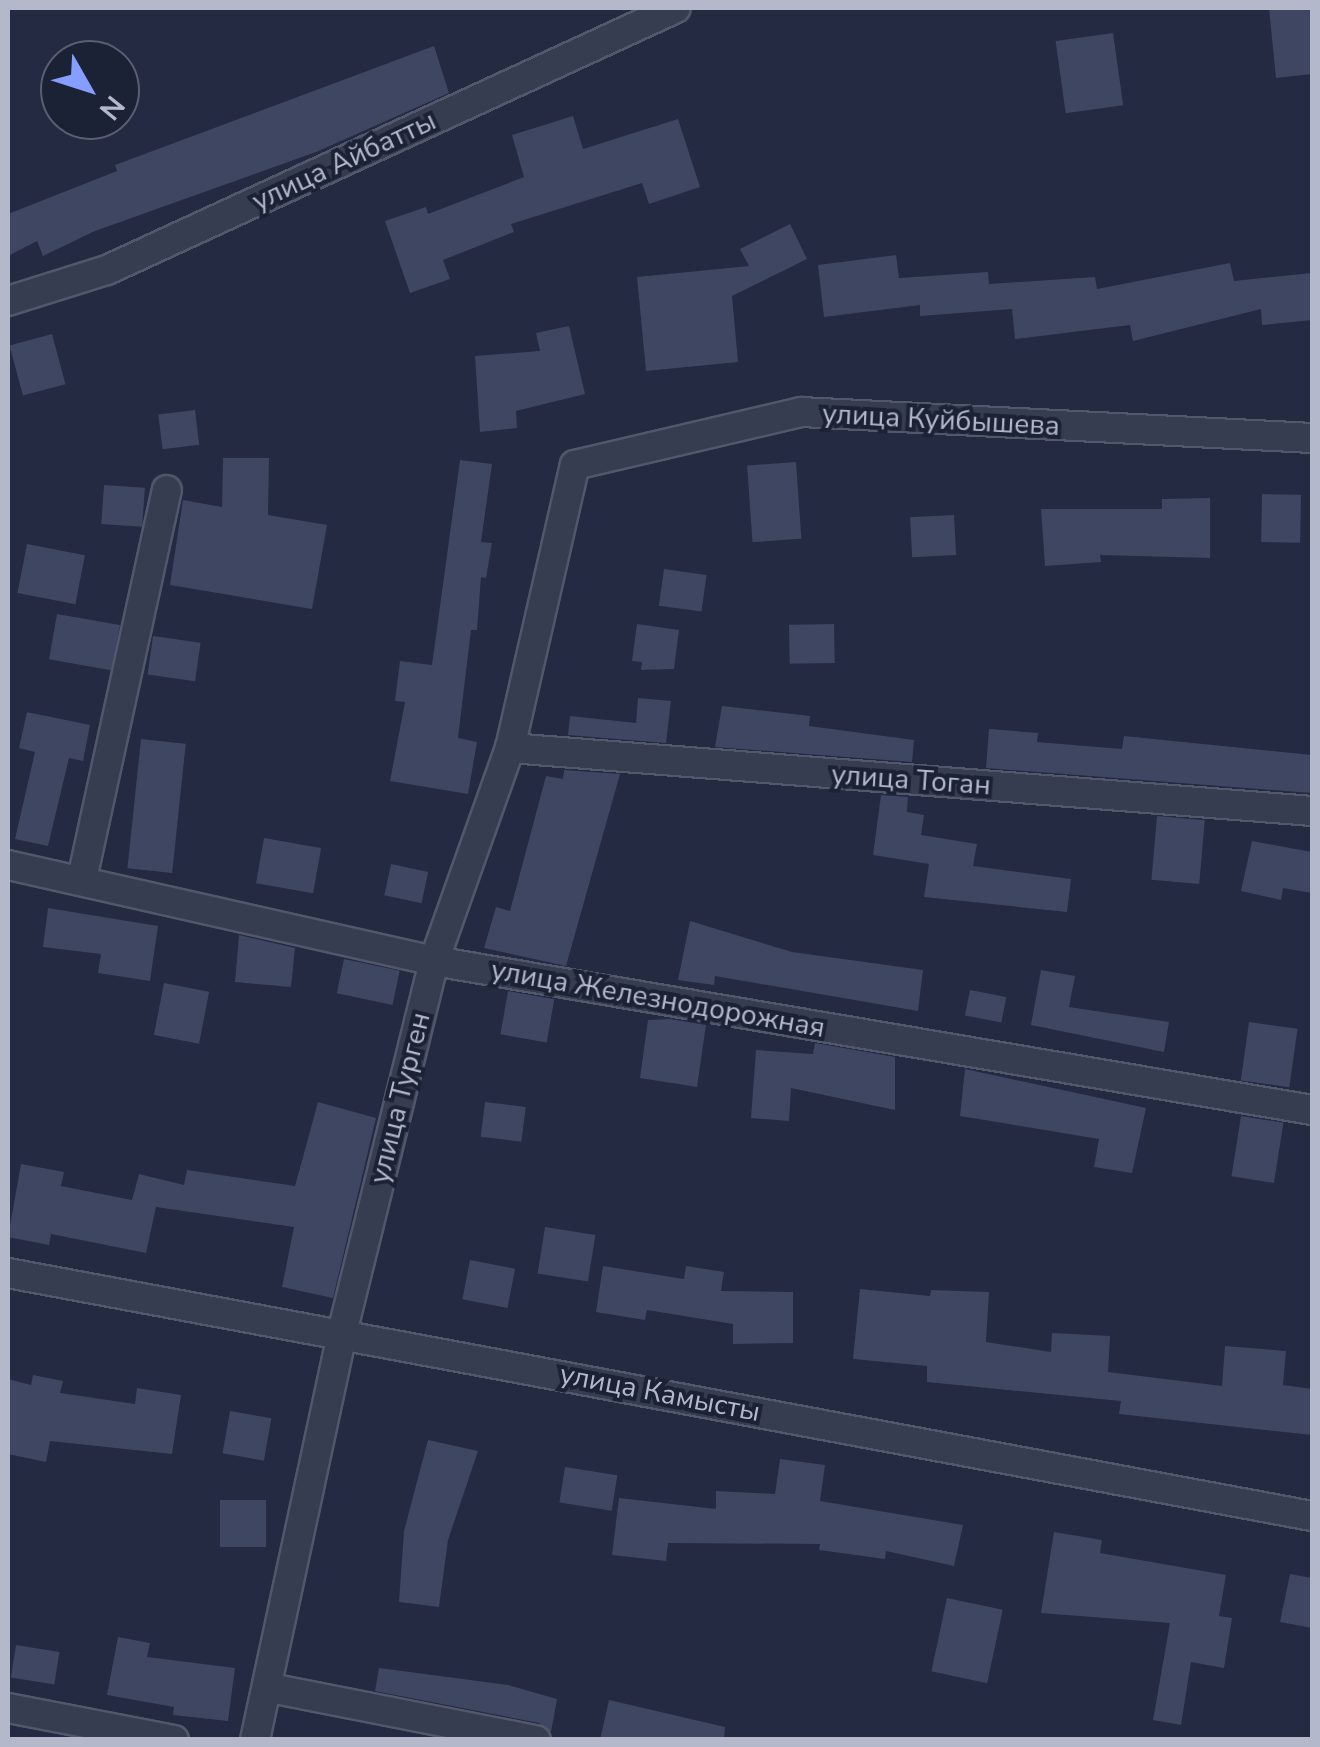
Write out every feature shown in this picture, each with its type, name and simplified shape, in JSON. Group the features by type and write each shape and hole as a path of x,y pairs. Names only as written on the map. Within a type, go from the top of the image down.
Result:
{"street":[{"name":"улица Айбатты","path":"8,301 107,270 676,8"},
{"name":"улица Куйбышева","path":"576,466 801,412 1312,438"},
{"name":"улица Турген","path":"255,1740 270,1688 342,1332 434,961 510,748 576,466"},
{"path":"82,879 168,490"},
{"name":"улица Тоган","path":"510,748 1312,811"},
{"name":"улица Железнодорожная","path":"8,865 434,961 1312,1110"},
{"name":"улица Камысты","path":"8,1273 342,1332 1312,1516"},
{"path":"270,1688 536,1740"},
{"path":"8,1708 174,1740"}],"building":[{"path":"1269,8 1312,8 1312,74 1276,78"},
{"path":"1113,33 1123,105 1066,113 1056,41"},
{"path":"434,46 449,93 316,152 95,231 43,256 37,241 8,256 8,214 117,171 115,165"},
{"path":"573,116 583,149 678,119 700,187 649,204 642,183 511,224 514,232 443,260 450,279 410,293 385,221 426,207 428,214 524,177 512,135"},
{"path":"790,224 807,259 732,296 738,362 646,371 637,277 749,266 740,249"},
{"path":"896,255 899,278 988,272 989,284 1095,277 1097,289 1230,263 1234,281 1312,273 1312,320 1262,325 1261,309 1133,341 1130,325 1015,339 1012,309 920,316 920,305 824,317 818,265"},
{"path":"569,326 585,394 516,411 517,428 480,432 475,356 540,351 536,333"},
{"path":"52,334 65,384 23,396 9,345"},
{"path":"195,410 199,445 163,449 158,415"},
{"path":"223,458 269,458 268,515 327,525 312,609 170,585 183,500 222,507"},
{"path":"460,460 492,464 481,542 492,543 486,578 481,577 477,630 471,630 458,738 477,742 468,794 390,781 405,702 395,701 400,661 432,665"},
{"path":"796,462 801,539 752,542 747,465"},
{"path":"104,485 145,488 142,527 101,524"},
{"path":"1262,494 1301,495 1300,543 1261,542"},
{"path":"1210,498 1210,558 1100,555 1101,562 1045,566 1041,509 1162,509 1162,499"},
{"path":"954,515 956,555 912,557 910,517"},
{"path":"27,544 85,555 75,604 17,593"},
{"path":"664,569 707,575 701,612 659,606"},
{"path":"57,614 120,625 112,670 49,659"},
{"path":"637,624 679,630 674,669 641,670 642,662 632,661"},
{"path":"834,624 835,663 790,664 789,625"},
{"path":"153,636 201,643 195,681 148,675"},
{"path":"638,698 671,701 666,743 568,735 570,716 636,723"},
{"path":"722,706 810,716 809,726 914,740 912,762 715,747"},
{"path":"27,712 90,725 83,761 69,758 48,846 15,839 35,752 19,748"},
{"path":"989,729 1038,733 1037,742 1122,749 1124,736 1312,755 1312,793 986,768"},
{"path":"141,739 186,744 172,873 127,868"},
{"path":"564,770 620,774 566,966 484,948 496,907 510,911 546,776 563,779"},
{"path":"881,795 908,797 907,812 924,815 921,835 977,844 973,866 1071,879 1067,912 924,897 929,864 873,855"},
{"path":"1157,816 1205,820 1199,884 1151,880"},
{"path":"264,838 321,848 313,893 256,883"},
{"path":"1252,841 1312,852 1312,893 1283,888 1281,900 1241,891"},
{"path":"391,864 428,872 422,903 384,895"},
{"path":"48,908 158,926 150,981 98,973 101,954 43,947"},
{"path":"690,921 792,952 923,970 918,1011 715,976 714,985 678,980"},
{"path":"239,935 295,948 291,987 235,982"},
{"path":"344,959 400,971 392,1005 337,993"},
{"path":"1041,970 1075,976 1069,1007 1169,1022 1164,1052 1031,1025"},
{"path":"164,983 209,992 199,1044 154,1035"},
{"path":"970,990 1006,997 1001,1023 965,1016"},
{"path":"508,991 554,999 547,1042 500,1034"},
{"path":"648,1020 706,1025 697,1087 640,1078"},
{"path":"1249,1022 1298,1029 1289,1087 1241,1080"},
{"path":"815,1043 895,1057 895,1110 791,1088 789,1121 751,1118 756,1050 813,1054"},
{"path":"965,1069 1146,1108 1132,1173 1094,1167 1099,1139 960,1116"},
{"path":"318,1102 376,1118 333,1298 282,1287 294,1227 156,1207 146,1253 51,1234 49,1245 8,1237 21,1164 64,1172 61,1186 132,1200 139,1174 184,1185 187,1170 295,1186"},
{"path":"485,1102 526,1107 521,1142 481,1137"},
{"path":"1241,1116 1283,1123 1274,1183 1231,1176"},
{"path":"545,1227 595,1235 588,1281 538,1273"},
{"path":"470,1260 515,1269 508,1308 462,1299"},
{"path":"603,1266 684,1279 686,1266 724,1272 721,1291 793,1292 793,1343 733,1344 733,1324 647,1310 645,1320 596,1312"},
{"path":"860,1289 930,1296 931,1290 989,1292 986,1342 1051,1352 1052,1333 1110,1336 1108,1372 1222,1386 1225,1346 1286,1351 1283,1385 1312,1389 1312,1435 1119,1414 1121,1401 927,1382 927,1366 853,1359"},
{"path":"33,1375 63,1381 60,1393 135,1404 137,1388 181,1395 172,1454 50,1441 46,1462 8,1454 8,1379 31,1385"},
{"path":"230,1411 271,1418 264,1461 223,1453"},
{"path":"428,1440 478,1451 448,1540 439,1607 399,1602 404,1531"},
{"path":"780,1459 825,1465 820,1501 963,1525 954,1566 886,1551 885,1559 819,1550 820,1544 668,1543 666,1561 612,1555 619,1498 716,1509 716,1491 775,1494"},
{"path":"565,1467 617,1475 612,1511 559,1503"},
{"path":"220,1500 266,1500 266,1547 220,1547"},
{"path":"1054,1532 1102,1540 1100,1553 1226,1575 1219,1616 1232,1618 1224,1668 1191,1662 1181,1725 1153,1720 1170,1623 1041,1613"},
{"path":"1290,1574 1312,1578 1312,1628 1280,1622"},
{"path":"947,1598 1003,1610 987,1683 931,1671"},
{"path":"118,1637 150,1643 147,1657 235,1668 228,1721 173,1715 174,1707 107,1695"},
{"path":"16,1645 59,1652 54,1684 11,1678"},
{"path":"379,1668 508,1685 557,1699 551,1732 539,1723 375,1691"},
{"path":"609,1700 725,1727 724,1740 600,1740"}]}
